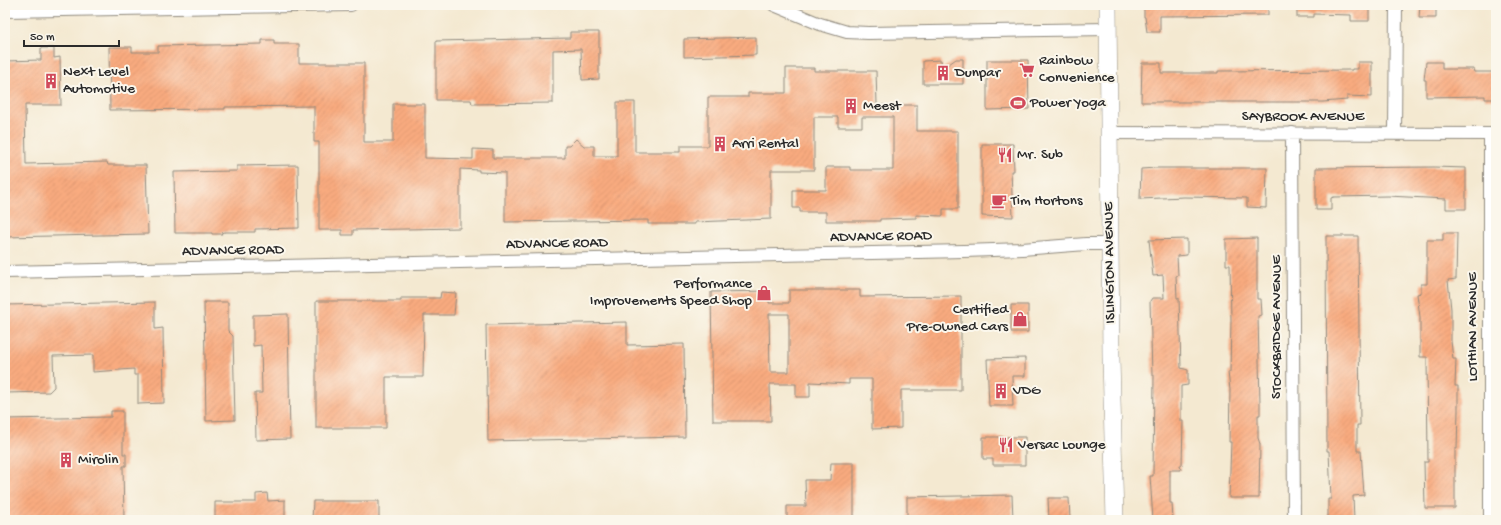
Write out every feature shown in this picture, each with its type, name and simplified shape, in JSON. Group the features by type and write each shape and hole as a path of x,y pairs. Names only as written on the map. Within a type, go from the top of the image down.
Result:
{"main road":[{"name":"ISLINGTON AVENUE","path":"1108,5 1114,520"}],"street":[{"path":"5,11 351,5"},
{"path":"774,5 820,24 847,32 868,34 1108,29"},
{"path":"1395,132 1396,5"},
{"name":"SAYBROOK AVENUE","path":"1109,133 1395,132 1493,134"},
{"name":"STOCKBRIDGE AVENUE","path":"1292,133 1294,520"},
{"name":"LOTHIAN AVENUE","path":"1490,520 1493,134"},
{"name":"ADVANCE ROAD","path":"5,272 1022,250 1086,244 1110,244"}],"building":[{"path":"1144,5 1268,5 1268,15 1160,16 1160,32 1147,32 1144,17"},
{"path":"1297,5 1369,5 1369,21 1351,21 1351,15 1314,14 1314,17 1297,17"},
{"path":"1420,5 1436,5 1436,18 1419,18"},
{"path":"570,32 599,32 599,79 582,80 581,49 553,50 553,103 472,104 471,100 436,100 436,41 570,38"},
{"path":"756,37 756,55 684,57 684,39"},
{"path":"262,40 274,40 274,44 299,44 299,63 364,63 364,142 393,142 393,104 425,104 425,158 473,159 473,149 493,150 493,158 565,158 565,146 569,146 576,139 584,146 594,146 594,156 617,156 617,102 635,102 635,152 680,152 680,146 708,146 708,97 748,97 748,93 786,93 786,68 814,68 814,71 876,71 877,105 917,105 917,131 958,131 958,209 943,209 943,216 916,215 916,218 880,219 880,221 826,221 826,212 800,212 800,208 793,208 793,190 826,190 826,167 850,167 850,170 893,170 893,117 862,117 862,127 838,127 838,117 814,117 814,170 771,170 771,219 695,222 695,224 648,224 648,220 505,222 505,173 479,172 479,170 460,169 460,228 353,230 353,235 342,235 342,230 319,230 319,142 314,142 314,106 225,107 225,109 110,110 109,47 132,47 132,52 158,52 158,46 262,44"},
{"path":"41,48 54,48 54,58 60,57 61,105 25,105 26,164 107,162 108,165 146,165 148,234 5,237 5,61 41,60"},
{"name":"Dunpar","path":"956,59 963,59 963,84 923,84 923,61 941,60 942,69"},
{"path":"987,60 1028,60 1029,109 987,110"},
{"path":"1358,62 1372,62 1372,97 1347,96 1347,100 1323,102 1141,102 1142,63 1161,63 1161,73 1218,73 1218,71 1352,70 1358,69"},
{"path":"1426,62 1442,62 1442,69 1473,69 1474,72 1496,72 1496,99 1485,99 1485,96 1426,97 1426,80 1424,80"},
{"path":"982,144 1013,144 1014,171 1011,171 1013,217 982,216"},
{"path":"298,165 299,228 255,229 255,232 225,232 221,233 222,234 175,233 174,172 237,171 237,166"},
{"path":"1267,168 1266,208 1247,207 1247,198 1184,197 1140,199 1141,169"},
{"path":"1316,168 1466,168 1466,209 1446,209 1446,199 1388,196 1334,197 1331,198 1331,210 1316,210"},
{"path":"1443,233 1457,233 1456,279 1448,280 1451,309 1451,341 1453,359 1456,359 1455,386 1458,386 1457,449 1455,449 1455,508 1425,508 1424,462 1428,462 1427,357 1420,357 1420,317 1417,294 1421,293 1421,284 1427,284 1427,240 1443,240"},
{"path":"1326,236 1358,236 1360,425 1357,425 1357,451 1361,451 1364,495 1353,496 1354,520 1328,520 1328,499 1331,499 1329,451 1327,451"},
{"path":"1257,238 1257,299 1261,299 1262,315 1258,316 1260,404 1260,415 1258,415 1258,438 1260,444 1259,498 1229,498 1231,442 1229,442 1230,390 1228,372 1230,372 1231,321 1230,265 1226,265 1226,239"},
{"path":"1187,239 1187,255 1177,256 1178,275 1176,276 1177,298 1179,298 1181,368 1188,370 1188,385 1181,386 1181,421 1183,421 1182,465 1180,465 1181,470 1170,470 1170,503 1172,503 1173,520 1153,520 1150,476 1153,476 1154,375 1152,375 1150,301 1152,298 1164,298 1163,275 1153,276 1149,240"},
{"path":"789,290 860,290 860,297 961,296 961,390 901,390 901,428 872,429 872,379 849,379 849,384 810,382 810,397 796,397 796,384 770,384 771,421 713,421 711,292 769,291 769,303 789,303","holes":["769,314 789,314 789,372 770,372"]},
{"path":"441,292 456,293 454,315 424,315 423,377 386,377 386,428 316,428 316,301 401,301 401,298 440,298"},
{"path":"155,302 155,329 163,328 164,403 138,404 138,375 134,375 134,369 93,372 93,355 53,356 54,387 49,392 5,393 5,305"},
{"path":"204,302 228,302 228,331 233,336 235,420 206,421"},
{"name":"Certified Pre-Owned Cars","path":"1011,305 1028,305 1028,332 1011,332"},
{"path":"288,314 290,439 256,440 255,393 262,393 261,345 253,346 253,315"},
{"path":"627,322 627,345 684,344 685,437 488,441 486,325"},
{"name":"VDG","path":"1025,358 1025,376 1012,376 1013,406 989,406 987,359"},
{"name":"Mirolin","path":"111,411 123,411 123,454 126,454 126,466 123,466 124,520 5,520 5,419 111,417"},
{"path":"983,437 1025,437 1025,465 993,465 993,459 983,459"},
{"path":"831,463 854,463 854,520 787,520 787,506 806,506 805,480 830,480"},
{"path":"267,493 268,501 285,500 285,520 215,520 215,502 256,502 256,494"},
{"path":"1012,495 1013,520 907,520 907,497"},
{"path":"1048,498 1069,498 1070,520 1049,520"},
{"path":"313,501 379,501 379,520 312,520"}],"place":[{"name":"Rainbow Convenience","path":"1027,70"},
{"name":"Dunpar","path":"943,73"},
{"name":"Next Level Automotive","path":"51,81"},
{"name":"Power Yoga","path":"1018,103"},
{"name":"Meest","path":"851,106"},
{"name":"Arri Rental","path":"720,144"},
{"name":"Mr. Sub","path":"1005,155"},
{"name":"Tim Hortons","path":"999,201"},
{"name":"Performance Improvements Speed Shop","path":"764,293"},
{"name":"Certified Pre-Owned Cars","path":"1020,319"},
{"name":"VDG","path":"1001,391"},
{"name":"Versac Lounge","path":"1006,445"},
{"name":"Mirolin","path":"66,460"}]}
